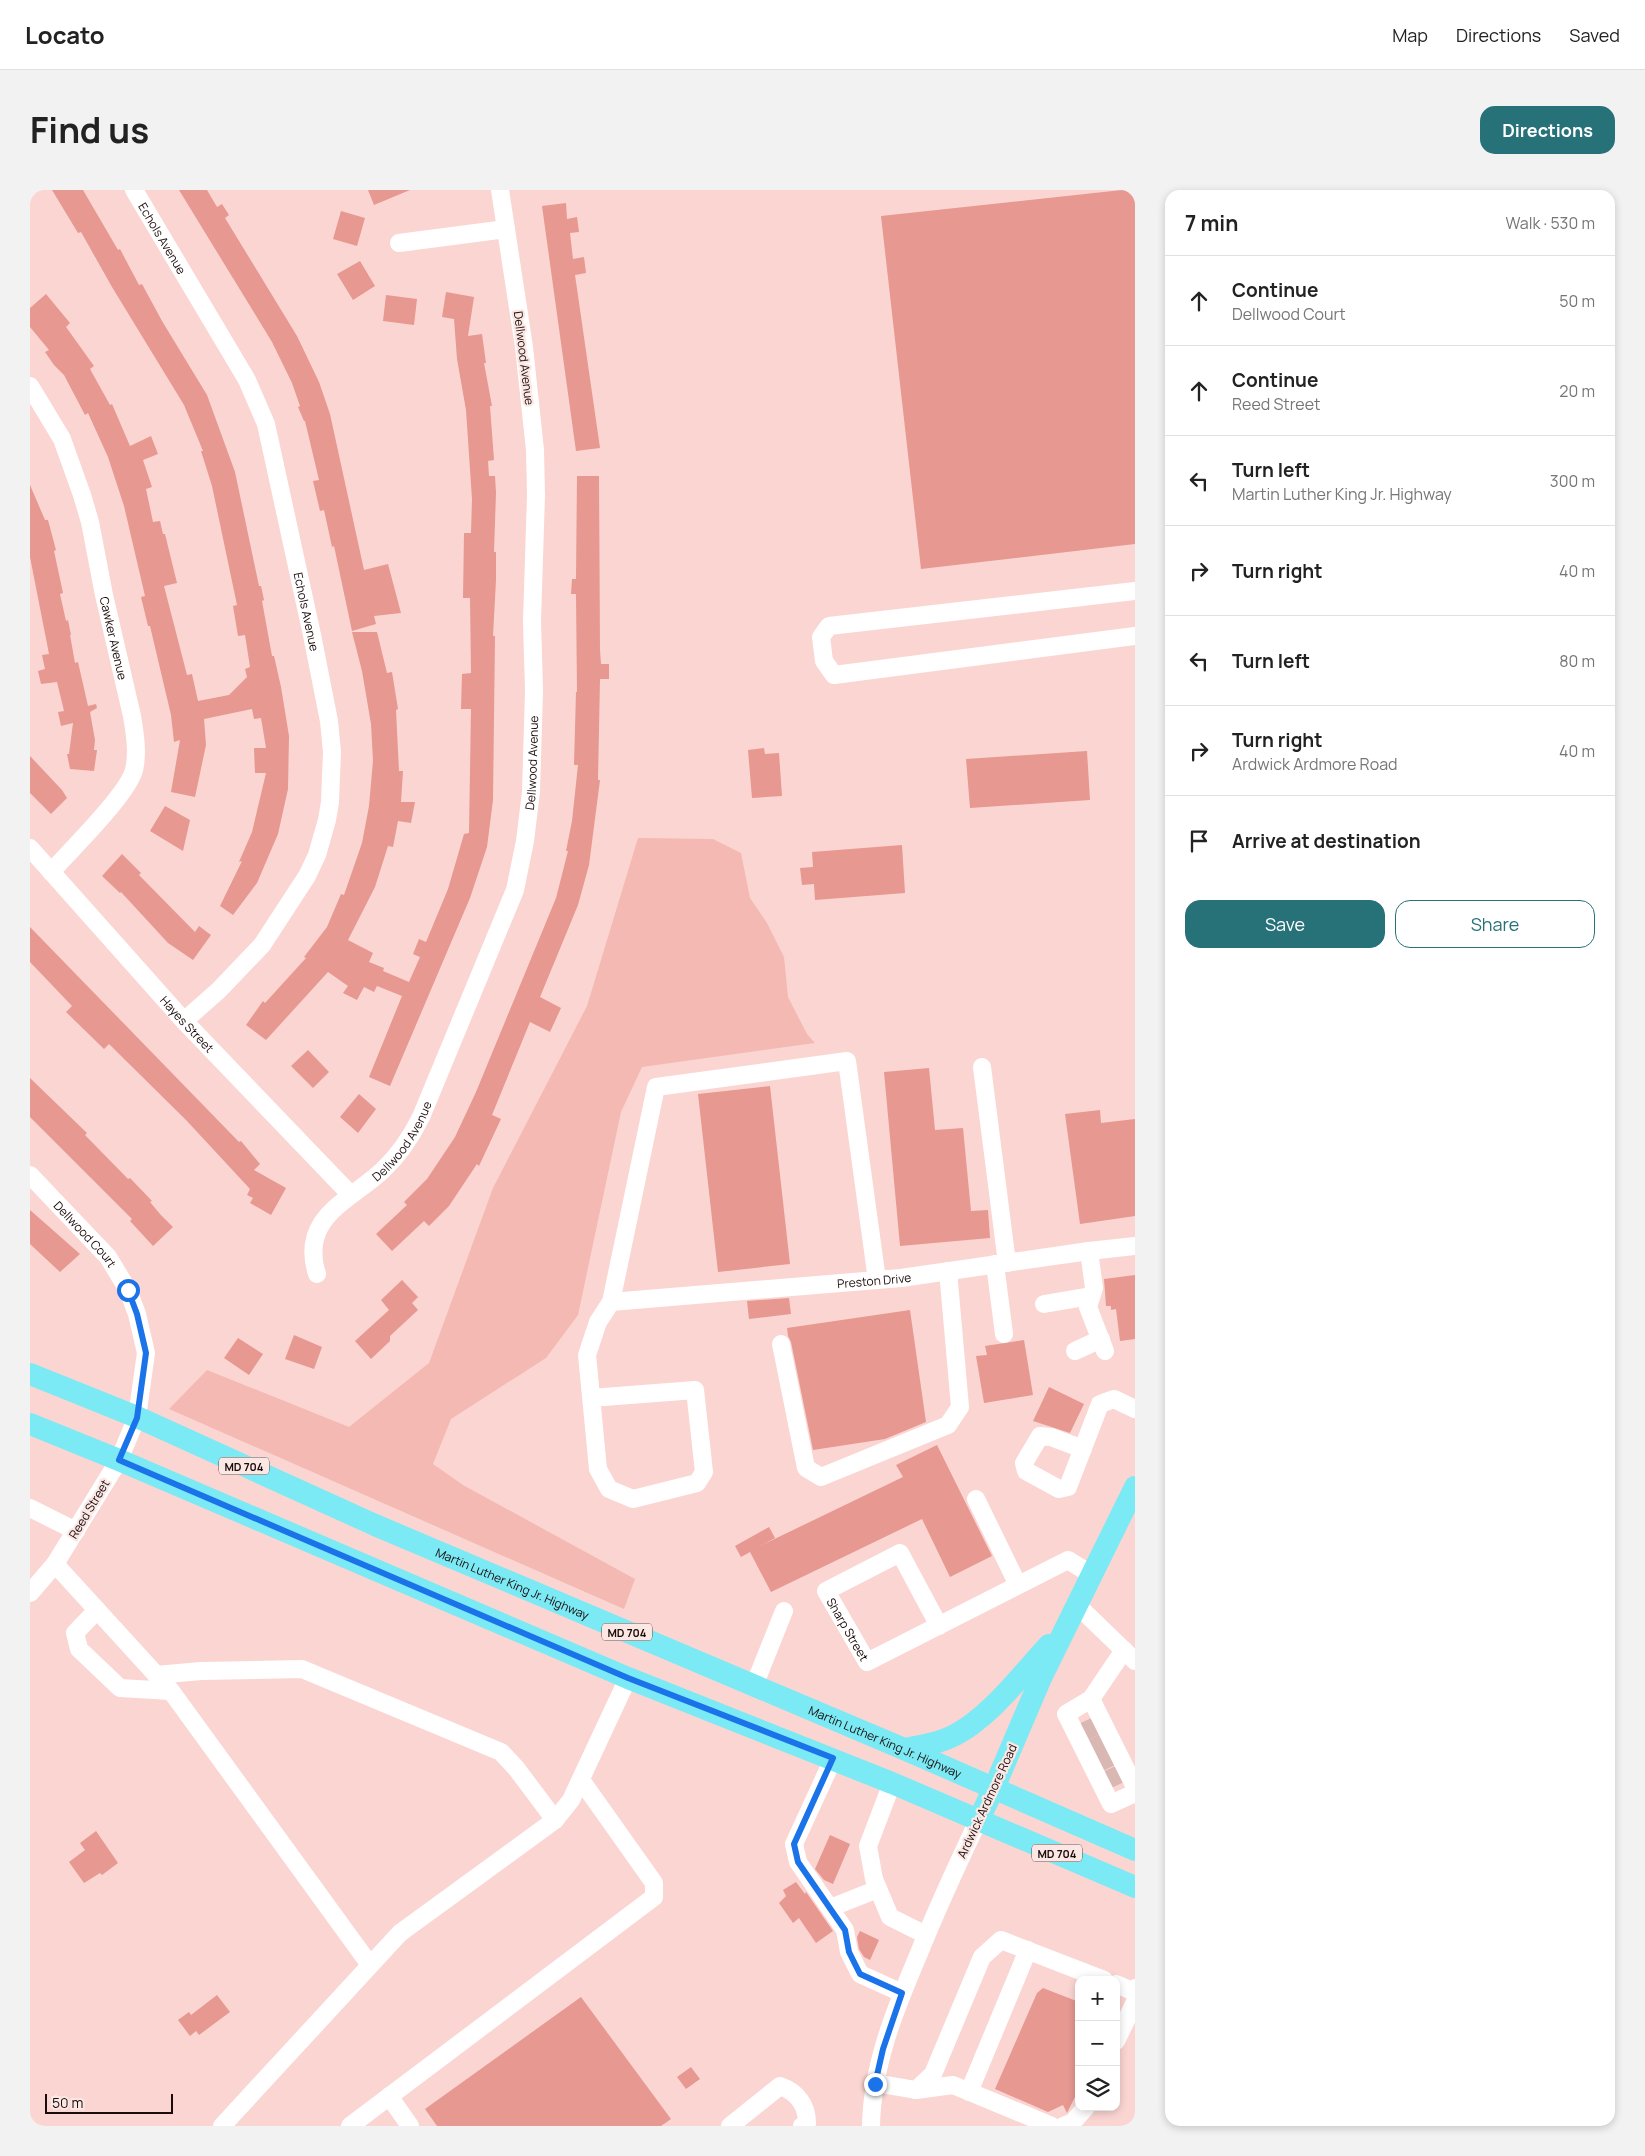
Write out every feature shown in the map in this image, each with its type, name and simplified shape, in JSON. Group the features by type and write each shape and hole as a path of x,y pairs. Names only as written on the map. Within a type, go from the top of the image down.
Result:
{"main road":[{"name":"Martin Luther King Jr. Highway","path":"30,1374 137,1418 375,1525 904,1749 1135,1850"},
{"name":"MD 704","path":"30,1424 119,1460 628,1678 833,1758 1135,1887"},
{"name":"Ardwick Ardmore Road","path":"979,1820 1041,1678 1135,1487"},
{"path":"904,1749 954,1736 977,1720 1065,1628"}],"street":[{"name":"Echols Avenue","path":"134,190 247,380 266,424 312,635 329,722 332,752 330,802 327,820 317,855 307,876 262,944 219,990 184,1020"},
{"name":"Dellwood Avenue","path":"317,1274 313,1251 319,1230 326,1216 394,1159 405,1146 421,1117 515,890 525,840 531,792 534,691 532,621 536,495 535,450 524,347 500,190"},
{"path":"399,243 506,228"},
{"name":"Cawker Avenue","path":"30,386 62,439 82,495 90,522 97,565 136,738 134,770 130,779 105,813 51,872"},
{"path":"1135,591 830,626 821,636 824,662 834,675 1135,636"},
{"name":"Hayes Street","path":"30,848 184,1020 350,1194"},
{"path":"591,1398 695,1390 704,1472 698,1483 633,1499 610,1489 598,1469 591,1398 587,1355 598,1322 611,1302 656,1087 847,1061 877,1280"},
{"path":"982,1067 1001,1263 1004,1334"},
{"name":"Dellwood Court","path":"30,1175 108,1257 128,1290 137,1314 146,1353 137,1418"},
{"name":"Preston Drive","path":"611,1302 877,1280 1135,1246"},
{"path":"1075,1351 1103,1345 1088,1307 1094,1288 1089,1251"},
{"path":"781,1344 806,1468 821,1477 948,1425 960,1407 948,1271"},
{"path":"1044,1304 1091,1296"},
{"path":"1083,1448 1100,1404 1114,1399 1135,1409"},
{"name":"Reed Street","path":"30,1593 55,1564 76,1531 119,1460 137,1418"},
{"path":"976,1499 1018,1586"},
{"path":"30,1508 76,1531"},
{"name":"Sharp Street","path":"939,1626 900,1553 826,1591 867,1662 939,1626 1018,1586 1068,1560 1092,1575"},
{"path":"55,1564 171,1691 370,1965"},
{"path":"1077,1605 1129,1656 1091,1699 1066,1714 1090,1729 1114,1777 1135,1787"},
{"path":"97,1610 76,1633 79,1649 120,1688 171,1691"},
{"path":"754,1686 784,1611"},
{"path":"156,1674 302,1669 501,1752 516,1768 555,1820"},
{"path":"222,2126 400,1933 555,1820 572,1800 628,1678"},
{"path":"1091,1699 1090,1729 1114,1777 1111,1804 1135,1792"},
{"path":"833,1758 794,1844 798,1862 845,1930 849,1952 860,1974 902,1993"},
{"path":"350,2126 654,1897 654,1883 581,1780"},
{"path":"892,1783 868,1846 878,1889 890,1917 926,1935"},
{"name":"Ardwick Ardmore Road","path":"871,2126 875,2084 883,2049 902,1993 926,1935 979,1820"},
{"path":"830,1908 878,1889"},
{"path":"916,2090 933,2074 982,1957 1001,1940 1094,1976"},
{"path":"969,2092 1028,1950"},
{"path":"1120,1986 1130,1990 1135,1988"},
{"path":"1120,2033 1135,2002"},
{"path":"875,2084 916,2090 953,2085 1052,2126"},
{"path":"730,2126 780,2086 793,2091 807,2111 807,2122 802,2126"},
{"path":"389,2096 410,2126"},
{"path":"1063,2126 1073,2122 1083,2111"}],"shaded area":[{"path":"638,838 713,839 741,853 750,898 767,923 784,957 788,997 807,1034 815,1043 642,1067 621,1112 578,1315 546,1358 451,1419 433,1464 463,1485 635,1579 624,1609 169,1409 207,1370 349,1427 429,1363 493,1188 587,1006"}],"building":[{"path":"52,190 83,190 118,250 120,249 139,285 142,284 207,395 235,472 259,586 261,586 264,600 262,601 272,656 274,656 281,687 289,736 288,789 278,834 257,883 233,915 220,906 242,861 239,862 252,832 266,773 255,773 254,748 266,748 261,718 254,719 252,709 204,719 206,745 195,797 171,792 180,740 174,742 171,715 150,626 148,626 141,597 145,596 124,506 108,457 88,413 85,415 64,375 45,352 49,350 30,327 30,308 46,294 70,323 66,327 94,366 90,369 110,405 112,404 130,446 151,436 158,454 143,460 152,487 146,489 153,522 160,521 163,534 165,534 177,583 164,586 187,675 192,674 198,701 229,695 247,677 245,669 250,667 245,635 238,636 233,606 237,605 212,486 201,451 203,451 184,405 81,232 78,233"},
{"path":"179,190 207,190 217,207 222,204 229,215 225,218 297,336 319,382 330,414 364,570 388,564 401,613 374,616 376,624 352,631 334,546 332,547 324,510 320,511 313,481 319,480 305,421 298,407 300,406 292,383 272,342"},
{"path":"368,190 410,190 374,205"},
{"path":"1135,190 1135,544 921,569 881,216"},
{"path":"566,203 567,219 577,217 579,232 570,233 573,259 584,257 586,273 575,275 600,448 576,451 542,206"},
{"path":"341,211 365,218 357,246 333,239"},
{"path":"360,261 375,286 353,300 337,274"},
{"path":"446,292 474,297 468,336 482,334 486,363 484,363 492,406 490,406 494,460 488,461 489,476 495,476 496,493 494,552 496,552 496,580 493,636 495,636 493,800 487,847 470,898 390,1086 369,1077 402,996 377,986 374,992 364,987 357,1000 343,993 348,986 328,972 266,1040 246,1025 263,1001 265,1003 306,958 304,957 327,927 341,894 344,895 362,843 369,806 373,761 371,724 362,671 352,632 377,632 387,673 392,672 398,709 396,710 399,771 403,771 401,802 415,802 411,823 398,821 393,847 388,846 375,887 348,940 373,953 369,962 384,968 383,971 409,982 420,957 413,954 419,939 426,942 448,889 464,834 469,833 471,709 461,709 462,674 471,673 470,598 463,598 464,533 471,533 472,499 466,410 457,359 454,319 442,317"},
{"path":"386,295 417,299 414,325 383,321"},
{"path":"577,476 599,476 600,650 601,664 609,664 609,679 600,679 598,780 600,780 589,865 578,905 540,997 561,1008 550,1032 530,1022 492,1115 501,1119 479,1166 477,1164 449,1206 429,1226 424,1221 392,1251 376,1234 407,1205 404,1202 427,1179 455,1137 476,1092 556,898 568,851 566,851 572,821 578,765 574,765 577,692 576,594 571,594 572,579 576,579"},
{"path":"30,485 45,520 48,520 56,550 54,551 63,593 60,594 66,621 68,620 75,663 78,662 88,706 96,704 97,708 90,712 95,740 94,750 97,750 94,771 70,769 67,754 69,754 73,723 61,726 58,712 64,711 57,682 41,684 38,671 45,669 42,655 49,654 30,557"},
{"path":"764,748 765,754 779,753 782,796 752,798 748,750"},
{"path":"1087,751 1090,800 970,808 966,759"},
{"path":"30,756 62,790 67,798 51,814 30,793"},
{"path":"165,806 190,820 183,851 150,831"},
{"path":"902,845 905,893 815,900 814,884 802,885 800,868 813,867 812,852"},
{"path":"122,854 141,873 139,875 195,932 199,926 211,935 193,960 168,943 121,892 102,876"},
{"path":"30,927 239,1142 241,1141 260,1164 254,1170 286,1188 271,1215 250,1203 253,1198 247,1195 250,1189 186,1120 109,1044 104,1049 66,1012 72,1006 30,962"},
{"path":"308,1050 329,1072 313,1088 291,1066"},
{"path":"929,1068 935,1130 963,1128 971,1211 988,1210 990,1238 900,1246 884,1072"},
{"path":"30,1078 87,1133 85,1135 152,1201 150,1202 173,1227 153,1246 130,1221 132,1219 30,1117"},
{"path":"770,1086 790,1264 718,1272 698,1094"},
{"path":"359,1094 376,1109 358,1133 340,1117"},
{"path":"1100,1110 1101,1123 1135,1119 1135,1216 1080,1224 1065,1114"},
{"path":"30,1210 80,1254 60,1272 30,1244"},
{"path":"1135,1275 1135,1339 1120,1341 1116,1309 1111,1310 1111,1306 1106,1306 1104,1279"},
{"path":"402,1280 418,1297 412,1303 418,1310 390,1336 390,1341 371,1359 355,1341 389,1310 381,1300"},
{"path":"789,1298 791,1314 749,1319 747,1301"},
{"path":"910,1310 926,1422 885,1439 813,1450 787,1328"},
{"path":"294,1335 322,1347 314,1369 285,1359"},
{"path":"238,1338 263,1354 249,1375 224,1358"},
{"path":"1024,1340 1033,1395 984,1403 976,1356 987,1355 985,1346"},
{"path":"1049,1387 1084,1404 1070,1433 1033,1421"},
{"path":"937,1445 992,1556 950,1577 922,1519 771,1592 750,1552 741,1557 735,1546 769,1527 775,1538 760,1546 903,1477 896,1465"},
{"path":"96,1831 118,1863 102,1875 100,1873 84,1883 69,1862 85,1850 80,1843"},
{"path":"830,1835 850,1844 833,1884 824,1880 815,1869"},
{"path":"796,1882 805,1894 806,1892 833,1931 816,1943 799,1918 793,1923 779,1903 786,1896 783,1890"},
{"path":"860,1931 879,1940 870,1960 864,1957 859,1949 857,1937"},
{"path":"1043,1988 1075,2000 1075,2097 1067,2113 1063,2105 1048,2112 995,2089 1037,1993"},
{"path":"217,1995 230,2012 199,2035 196,2031 190,2036 178,2020 189,2012 191,2015"},
{"path":"581,1997 671,2119 661,2126 437,2126 425,2109"},
{"path":"691,2067 700,2079 686,2089 677,2077"}],"tunnel":[{"path":"1083,1732 1098,1725"},
{"path":"1092,1748 1105,1742"},
{"path":"1099,1763 1113,1756"},
{"path":"1107,1780 1122,1773"}],"route":[{"path":"128,1290 137,1314 146,1353 137,1418 119,1460 628,1678 833,1758 794,1844 798,1862 845,1930 849,1952 860,1974 902,1993 883,2049 875,2084"}]}
